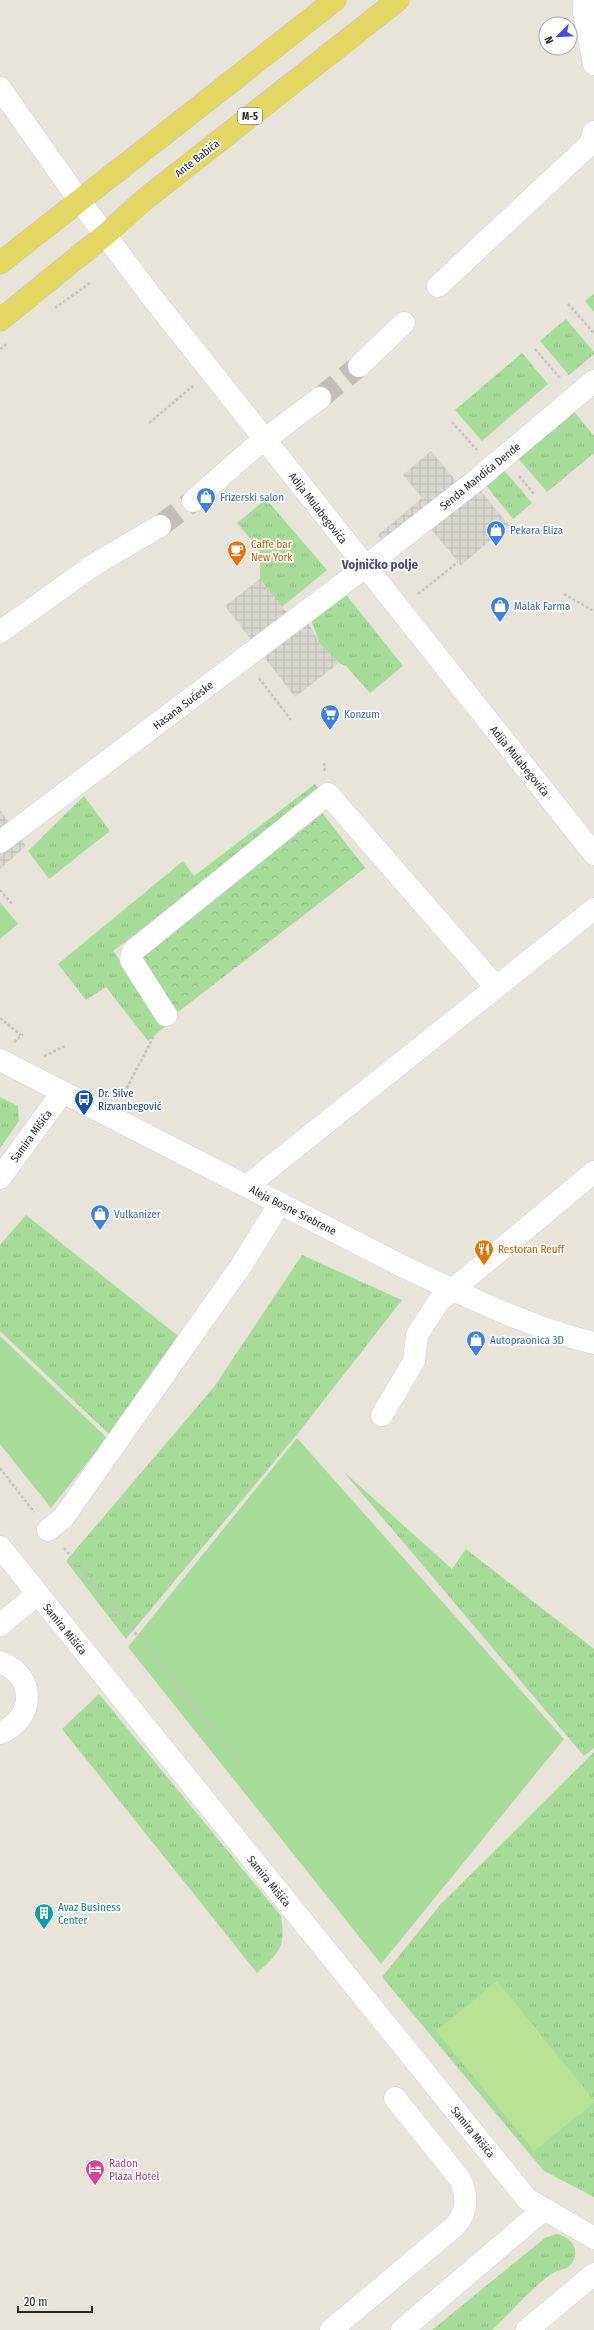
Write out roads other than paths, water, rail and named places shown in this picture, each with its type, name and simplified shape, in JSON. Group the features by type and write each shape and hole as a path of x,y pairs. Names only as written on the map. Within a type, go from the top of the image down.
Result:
{"main road":[{"path":"0,262 335,0"},
{"name":"Ante Babića","path":"0,320 105,235 144,200 398,0"}],"street":[{"path":"584,0 584,12 594,64"},
{"name":"Adija Mulabegovića","path":"0,88 105,235 365,568 594,854"},
{"path":"438,286 590,144 594,132"},
{"path":"360,366 404,323"},
{"name":"Senda Mandića Dende","path":"365,568 491,467 594,381"},
{"path":"193,501 264,440 320,398"},
{"path":"0,632 95,564 160,526"},
{"name":"Hasana Sučeske","path":"0,842 365,568"},
{"path":"166,1015 131,960 133,951 328,794 496,987"},
{"path":"247,1186 594,909"},
{"name":"Aleja Bosne Srebrene","path":"0,1060 62,1093 453,1289 566,1337 594,1343"},
{"name":"Samira Mišića","path":"0,1178 62,1093"},
{"path":"382,1414 414,1361 417,1335 440,1301 594,1172"},
{"path":"48,1530 63,1518 241,1266 280,1203"},
{"name":"Samira Mišića","path":"0,1547 527,2198 543,2210"},
{"path":"0,1625 37,1594"},
{"path":"0,1662 16,1671 22,1678 27,1697 22,1716 16,1724 0,1733"},
{"path":"331,2330 455,2226 462,2218 466,2208 465,2191 460,2179 395,2098"},
{"path":"402,2330 543,2210 594,2238"},
{"path":"526,2330 594,2274"}],"tunnel":[{"path":"320,398 359,366"},
{"path":"160,526 193,501"}],"place":[{"name":"Frizerski salon","path":"206,514"},
{"name":"Pekara Eliza","path":"496,547"},
{"name":"Caffe bar New York","path":"237,567"},
{"name":"Malak Farma","path":"500,623"},
{"name":"Konzum","path":"330,731"},
{"name":"Dr. Silve Rizvanbegović","path":"84,1116"},
{"name":"Vulkanizer","path":"100,1231"},
{"name":"Restoran Reuff","path":"484,1266"},
{"name":"Autopraonica 3D","path":"476,1357"},
{"name":"Avaz Business Center","path":"44,1930"},
{"name":"Radon Plaza Hotel","path":"95,2186"}],"district":[{"name":"Vojničko polje","path":"380,564"}]}
